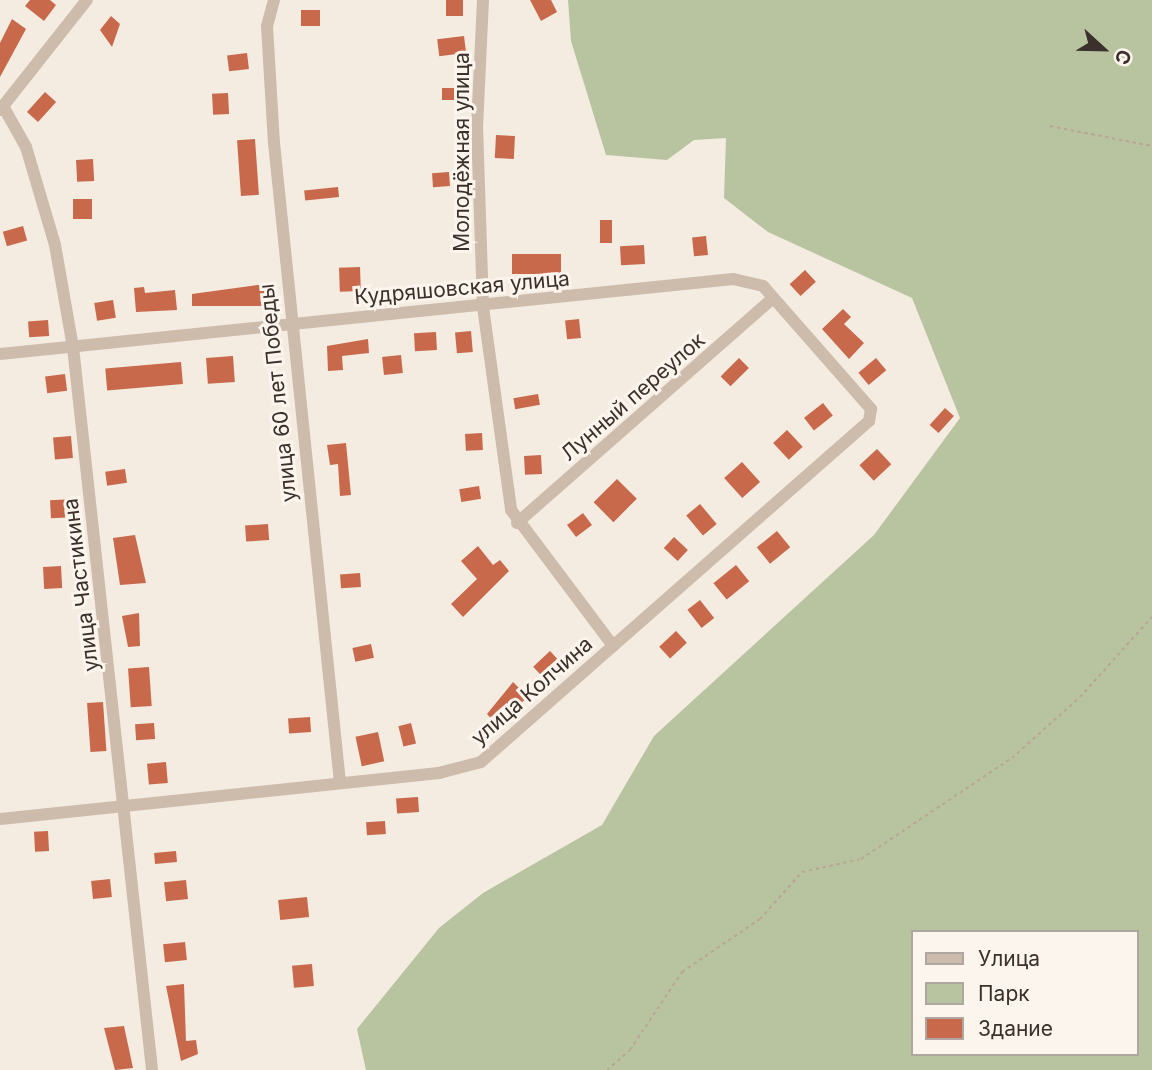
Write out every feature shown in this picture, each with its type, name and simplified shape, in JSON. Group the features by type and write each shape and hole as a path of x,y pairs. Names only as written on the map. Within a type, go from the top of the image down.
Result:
{"street":[{"path":"1,108 87,0"},
{"name":"улица 60 лет Победы","path":"274,0 267,51 291,323 340,783"},
{"name":"Молодёжная улица","path":"483,0 477,126 483,307 506,485 517,523 613,646"},
{"name":"улица Частикина","path":"1,108 26,147 55,245 73,347 128,803 152,1070"},
{"name":"Кудряшовская улица","path":"0,354 291,323 483,307 733,279 751,281 773,298 871,409"},
{"name":"Лунный переулок","path":"517,523 773,298"},
{"name":"улица Колчина","path":"0,819 128,803 340,783 481,762 869,421 871,409"}],"path":[{"path":"1050,126 1152,146"},
{"path":"607,1070 630,1050 682,972 760,919 802,872 861,859 1012,758 1080,697 1152,617"}],"green space":[{"path":"568,0 1152,0 1152,1070 366,1070 357,1029 439,928 483,893 602,825 654,736 874,535 960,418 912,298 768,232 724,198 726,138 694,140 667,160 606,155 571,41"}],"building":[{"path":"30,0 50,0 56,5 44,21 25,6"},
{"path":"446,0 463,0 463,16 446,16"},
{"path":"530,0 551,0 557,12 541,21"},
{"path":"301,10 320,10 320,26 301,26"},
{"path":"111,16 120,24 112,47 100,30"},
{"path":"12,19 26,29 0,77 0,43"},
{"path":"464,36 466,53 439,56 437,39"},
{"path":"247,53 249,69 229,71 227,55"},
{"path":"442,88 463,88 463,100 442,100"},
{"path":"45,92 56,102 38,122 27,112"},
{"path":"228,93 229,114 213,115 212,94"},
{"path":"496,135 515,136 514,159 495,158"},
{"path":"255,139 259,195 241,196 237,140"},
{"path":"93,159 94,181 77,182 76,160"},
{"path":"449,172 450,186 433,187 432,173"},
{"path":"338,187 339,197 305,200 304,191"},
{"path":"73,199 92,199 92,219 73,219"},
{"path":"600,220 612,220 612,243 600,243"},
{"path":"23,226 27,240 7,246 3,232"},
{"path":"706,236 708,255 694,256 692,237"},
{"path":"644,245 645,264 621,265 620,246"},
{"path":"512,254 561,254 561,274 512,274"},
{"path":"360,267 361,291 340,292 339,268"},
{"path":"805,270 816,282 801,296 790,284"},
{"path":"265,284 267,306 192,306 192,294"},
{"path":"144,287 145,293 175,290 177,310 136,312 134,288"},
{"path":"113,300 116,318 97,321 94,303"},
{"path":"843,309 851,317 844,324 864,343 849,359 822,329"},
{"path":"579,319 581,338 567,339 565,320"},
{"path":"48,320 49,336 29,337 28,321"},
{"path":"471,331 473,352 457,353 455,332"},
{"path":"436,332 437,350 415,351 414,333"},
{"path":"368,339 369,353 342,356 343,370 328,371 327,346"},
{"path":"401,355 403,373 384,375 382,357"},
{"path":"233,356 235,382 208,384 206,358"},
{"path":"739,358 749,368 731,386 721,376"},
{"path":"876,358 886,370 869,385 858,373"},
{"path":"181,362 183,384 107,391 105,369"},
{"path":"65,374 67,391 47,393 45,376"},
{"path":"538,394 540,405 515,409 513,398"},
{"path":"823,403 833,416 814,430 804,418"},
{"path":"945,408 954,416 939,433 930,425"},
{"path":"787,430 803,447 789,460 773,443"},
{"path":"482,433 483,450 466,451 465,434"},
{"path":"71,436 73,458 55,459 53,438"},
{"path":"346,443 351,495 340,496 338,464 330,465 327,445"},
{"path":"877,449 891,464 874,481 859,465"},
{"path":"541,455 542,474 525,475 524,456"},
{"path":"742,462 760,482 742,498 724,478"},
{"path":"125,469 127,483 107,486 105,472"},
{"path":"617,479 637,499 613,522 594,502"},
{"path":"479,486 481,499 461,502 459,489"},
{"path":"75,499 76,517 51,518 50,500"},
{"path":"700,504 717,524 703,535 686,516"},
{"path":"583,513 592,525 576,537 567,525"},
{"path":"268,524 269,540 246,542 245,526"},
{"path":"777,531 790,547 770,564 757,547"},
{"path":"135,535 146,583 120,585 113,538"},
{"path":"674,537 688,550 678,561 664,548"},
{"path":"478,546 493,565 500,560 509,571 463,617 451,604 477,579 461,561"},
{"path":"736,565 749,581 727,600 713,583"},
{"path":"61,566 62,588 44,589 43,567"},
{"path":"360,573 361,587 341,588 340,574"},
{"path":"700,600 714,618 702,628 687,610"},
{"path":"139,613 140,646 128,647 122,616"},
{"path":"676,631 687,643 670,658 659,647"},
{"path":"371,644 374,658 355,662 352,648"},
{"path":"550,651 561,663 544,678 533,667"},
{"path":"149,667 152,706 131,707 128,668"},
{"path":"513,682 528,697 496,724 487,714"},
{"path":"103,702 106,751 90,752 87,703"},
{"path":"310,717 311,732 289,733 288,719"},
{"path":"154,723 155,739 136,740 135,724"},
{"path":"411,723 416,743 403,747 398,726"},
{"path":"378,732 384,761 362,766 356,737"},
{"path":"166,762 168,783 149,785 147,764"},
{"path":"418,797 419,812 397,813 396,799"},
{"path":"385,821 386,834 367,835 366,822"},
{"path":"48,831 49,851 35,852 34,832"},
{"path":"176,851 177,862 155,864 154,853"},
{"path":"110,879 112,897 93,899 91,881"},
{"path":"186,880 188,899 166,901 164,882"},
{"path":"307,897 309,917 280,920 278,900"},
{"path":"185,942 187,960 165,962 163,944"},
{"path":"312,964 314,986 294,988 292,966"},
{"path":"184,984 186,1041 196,1040 198,1054 181,1061 166,986"},
{"path":"124,1026 133,1068 115,1070 104,1028"}]}
